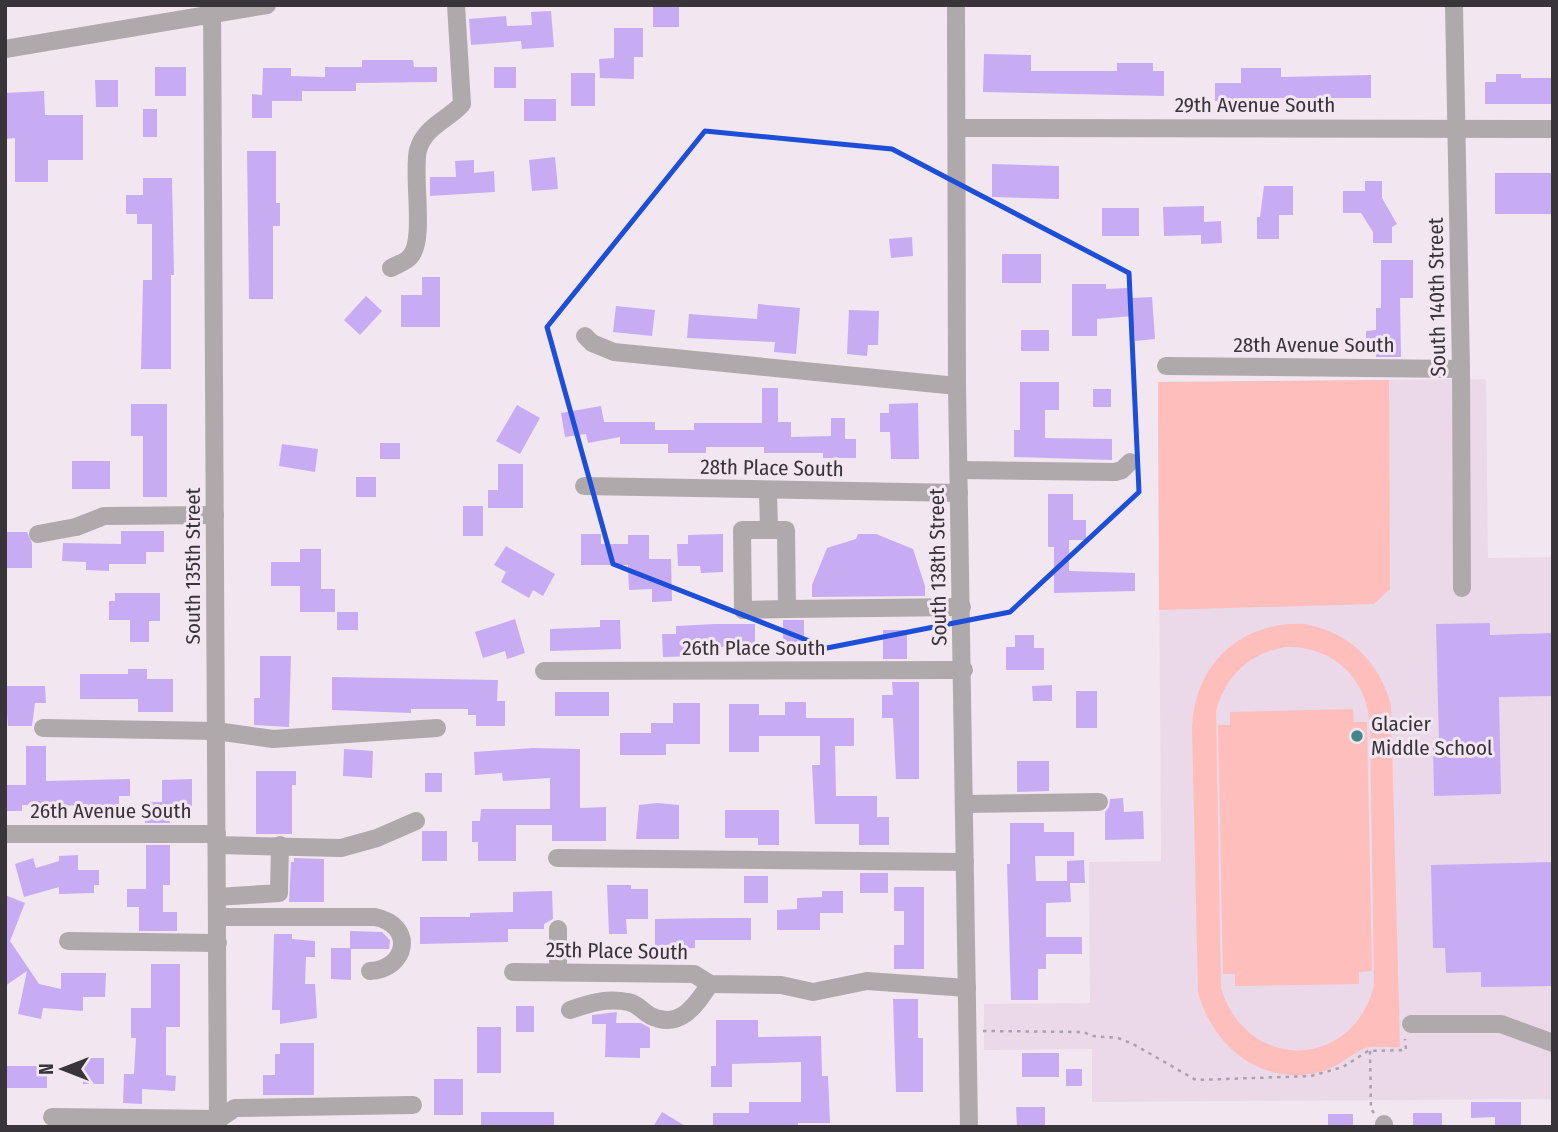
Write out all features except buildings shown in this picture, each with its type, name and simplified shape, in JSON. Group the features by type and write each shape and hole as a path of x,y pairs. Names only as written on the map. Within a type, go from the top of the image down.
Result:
{"street":[{"path":"5,48 212,9 267,5"},
{"path":"391,268 410,258 416,243 415,178 419,149 427,130 453,114 462,104 456,5"},
{"name":"South 138th Street","path":"956,5 957,386 964,670 969,1127"},
{"name":"South 140th Street","path":"1454,5 1462,588"},
{"name":"South 135th Street","path":"212,9 218,1123"},
{"name":"29th Avenue South","path":"958,128 1553,129"},
{"path":"585,335 592,343 614,352 957,386"},
{"name":"28th Avenue South","path":"1166,366 1461,369"},
{"path":"959,470 1115,472 1122,470 1130,462"},
{"name":"28th Place South","path":"584,486 768,492 959,493"},
{"path":"768,492 769,530"},
{"path":"38,534 76,527 104,516 215,515"},
{"path":"787,609 786,530 742,530 743,610 962,607"},
{"name":"26th Place South","path":"544,671 964,670"},
{"path":"43,728 216,731 273,739 437,728"},
{"path":"964,804 1099,802"},
{"name":"26th Avenue South","path":"5,834 352,846 415,821"},
{"path":"217,897 279,893 280,845"},
{"path":"557,858 965,862"},
{"path":"217,917 388,919 398,928 402,946 395,962 383,970 370,971"},
{"path":"558,929 558,972"},
{"path":"68,941 218,943"},
{"name":"25th Place South","path":"513,972 694,974 710,984 781,985 813,992 867,981 967,988"},
{"path":"570,1010 595,1001 631,1002 651,1016 668,1020 691,1013 710,984"},
{"path":"1411,1024 1502,1024 1553,1043"},
{"path":"52,1117 218,1123 235,1108 413,1105"}],"path":[{"path":"980,1031 1084,1032 1091,1036 1118,1038 1196,1080 1311,1076 1343,1067 1370,1051 1406,1050 1405,1024 1411,1024"},
{"path":"1370,1051 1371,1109"}],"highlighted area":[{"path":"705,131 892,149 1129,273 1139,492 1010,612 827,648 613,564 547,327"}],"shaded area":[{"name":"Glacier Middle School","path":"1486,379 1488,558 1553,557 1553,1099 1092,1102 1092,1049 984,1050 984,1004 1090,1003 1089,862 1161,861 1158,382"},
{"path":"1389,380 1390,589 1374,604 1159,610 1158,382"},
{"path":"1305,624 1321,628 1349,642 1379,675 1391,705 1400,1047 1366,1048 1326,1070 1299,1075 1260,1068 1242,1058 1227,1045 1215,1029 1198,992 1192,727 1195,704 1212,665 1226,650 1242,638 1282,625","holes":["1285,647 1318,652 1344,667 1354,678 1367,707 1370,724 1374,986 1362,1014 1344,1034 1323,1046 1299,1050 1275,1047 1252,1035 1234,1016 1221,988 1216,711 1226,687 1240,668 1272,650"]},
{"path":"1353,709 1354,722 1367,722 1372,971 1359,972 1359,984 1235,986 1235,974 1223,974 1218,725 1230,725 1230,712"}],"place":[{"name":"Glacier Middle School","path":"1357,736"}]}
